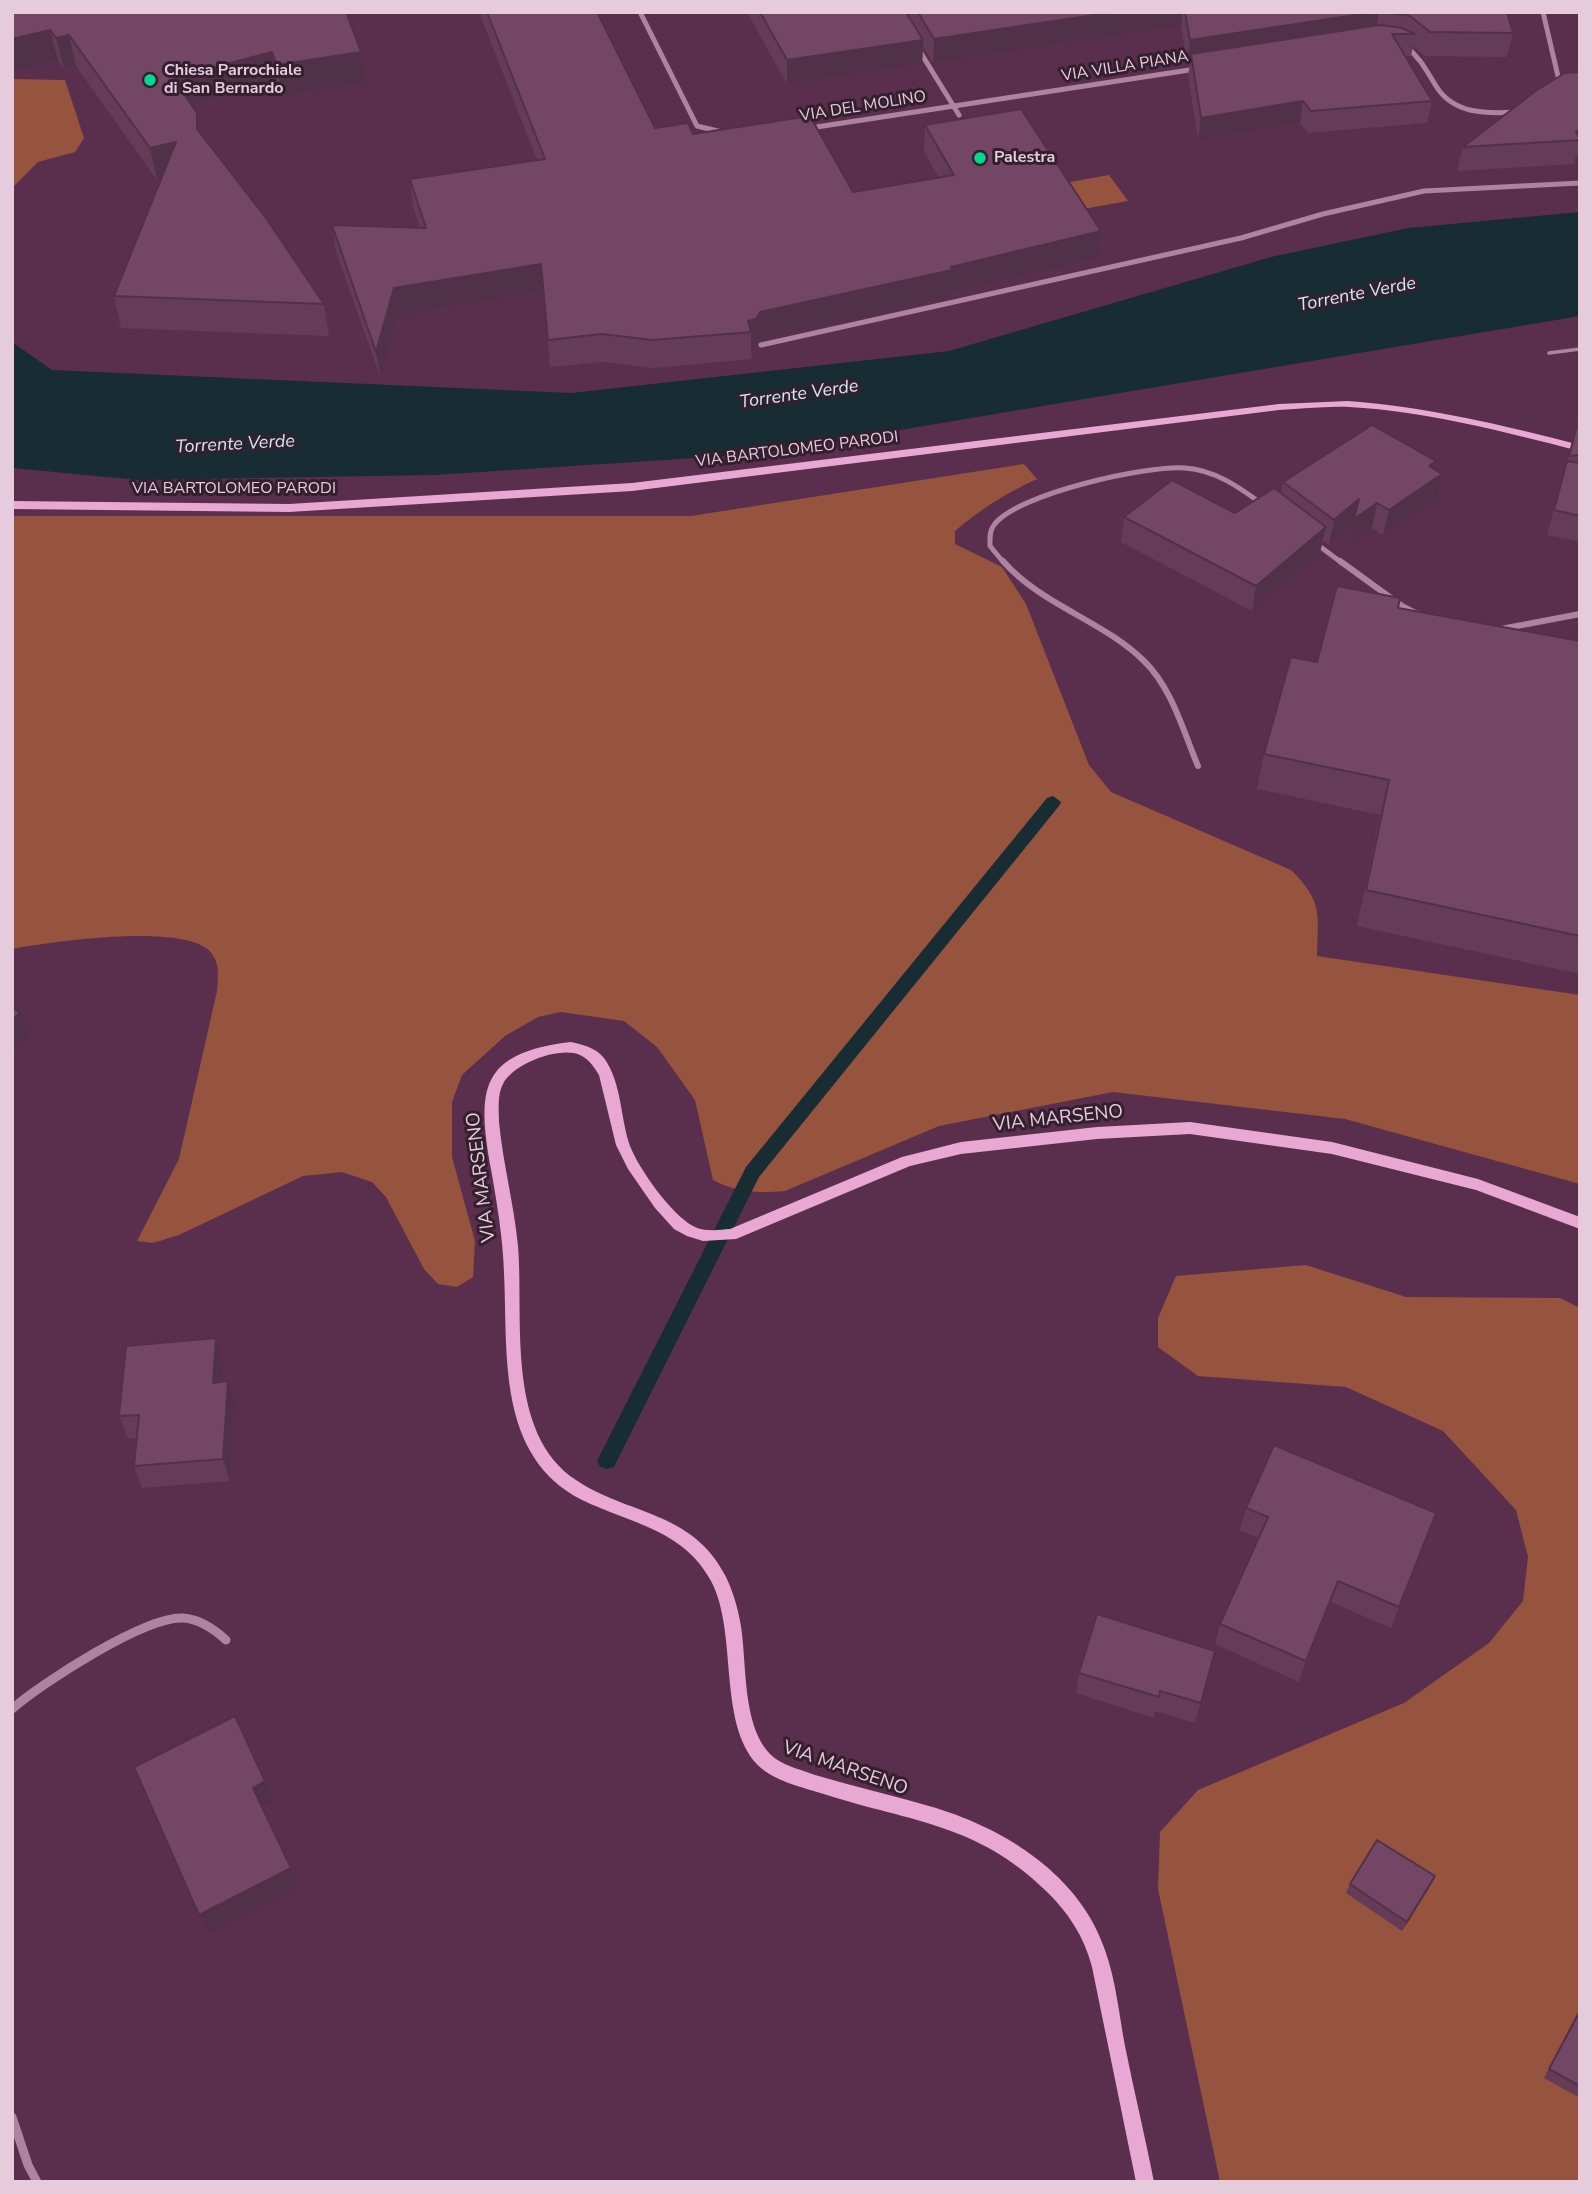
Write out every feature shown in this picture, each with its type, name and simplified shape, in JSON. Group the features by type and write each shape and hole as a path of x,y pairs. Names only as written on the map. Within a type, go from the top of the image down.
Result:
{"street":[{"path":"640,12 697,126 734,135"},
{"path":"1543,12 1561,88"},
{"path":"1395,44 1406,46 1422,58 1438,91 1448,100 1468,110 1494,113 1528,110"},
{"path":"917,47 959,115"},
{"name":"VIA VILLA PIANA","path":"953,106 1198,68"},
{"name":"VIA DEL MOLINO","path":"802,129 953,106"},
{"path":"761,345 1241,238 1323,214 1424,191 1580,183"},
{"name":"VIA BARTOLOMEO PARODI","path":"12,505 289,508 632,487 1032,436 1346,404 1404,409 1484,422 1580,448"},
{"path":"1198,766 1168,698 1144,662 1013,572 990,546 991,529 1005,514 1033,500 1138,472 1171,467 1195,469 1233,482 1272,511"},
{"path":"1305,535 1402,606 1428,619"},
{"path":"1491,631 1540,624 1580,614"},
{"name":"VIA MARSENO","path":"1145,2182 1106,1984 1097,1949 1080,1916 1060,1892 1027,1863 976,1831 831,1788 789,1774 765,1762 750,1739 744,1715 730,1606 718,1579 702,1555 680,1533 569,1485 545,1462 526,1425 516,1389 509,1234 495,1135 492,1095 495,1085 508,1070 533,1055 567,1047 581,1047 591,1053 605,1070 624,1149 650,1190 682,1228 704,1235 731,1235 907,1161 961,1148 1097,1133 1190,1128 1332,1148 1478,1185 1580,1223"},
{"path":"12,1709 46,1681 142,1631 179,1618 209,1624 226,1640"},
{"path":"12,2117 28,2165 37,2182"}],"lane":[{"path":"1549,353 1580,349"}],"shaded area":[{"path":"12,79 65,80 84,138 75,152 38,162 12,188"},
{"path":"1109,175 1128,201 1021,220 1004,194"},
{"path":"1024,464 1037,479 1004,496 965,523 955,531 955,544 1002,567 1026,604 1089,765 1111,792 1291,870 1314,900 1318,919 1317,956 1580,995 1580,1184 1345,1119 1113,1092 939,1126 785,1191 739,1190 713,1180 695,1100 657,1047 624,1021 561,1012 538,1017 505,1036 462,1075 452,1102 452,1157 475,1241 473,1277 457,1287 438,1284 424,1269 386,1197 372,1182 342,1172 303,1176 179,1235 153,1243 137,1241 179,1159 217,991 217,967 212,954 199,944 177,938 149,936 86,939 12,949 12,516 691,516"},
{"path":"1306,1265 1406,1297 1560,1298 1580,1308 1580,2182 1220,2182 1158,1889 1160,1832 1198,1790 1404,1703 1489,1643 1523,1601 1528,1557 1516,1510 1443,1431 1346,1387 1198,1376 1158,1347 1158,1318 1176,1276"}],"water":[{"name":"Torrente Verde","path":"1580,212 1580,316 757,454 435,475 138,480 12,468 12,342 52,370 571,393 949,351 1271,257 1408,228"}],"building":[{"path":"12,12 346,12 361,52 277,65 272,52 173,78 197,113 197,129 266,218 324,304 114,296 176,142 150,148 69,35 56,38 50,30 12,39"},
{"path":"487,12 597,12 655,128 688,123 693,134 810,116 853,192 954,175 925,125 1021,109 1101,231 951,267 952,270 760,312 756,319 748,321 751,332 652,340 602,334 548,340 541,264 394,288 376,352 332,225 426,228 410,179 545,159"},
{"path":"760,12 906,12 923,40 787,60"},
{"path":"918,12 1114,12 934,39"},
{"path":"1185,12 1375,12 1190,40"},
{"path":"1383,12 1507,12 1513,33 1430,32 1410,16"},
{"path":"1379,25 1402,28 1415,34 1392,34 1432,101 1311,111 1303,101 1201,118 1191,54"},
{"path":"1580,72 1580,131 1576,131 1580,140 1463,147 1537,90 1565,73"},
{"path":"1372,425 1436,461 1429,466 1442,474 1389,510 1377,503 1354,519 1359,499 1334,520 1283,482"},
{"path":"1577,426 1580,427 1580,455 1569,456"},
{"path":"1567,461 1580,463 1580,516 1554,510"},
{"path":"1172,480 1235,513 1274,488 1326,527 1256,586 1124,517"},
{"path":"1337,586 1400,598 1398,608 1580,641 1580,936 1366,890 1389,780 1264,754 1291,657 1317,662"},
{"path":"12,1008 20,1013 12,1020"},
{"path":"216,1338 213,1383 228,1381 223,1459 134,1466 139,1415 119,1416 126,1346"},
{"path":"1274,1445 1436,1513 1399,1607 1338,1581 1306,1661 1220,1624 1268,1517 1246,1508"},
{"path":"1097,1614 1215,1651 1201,1703 1160,1691 1159,1697 1079,1673"},
{"path":"235,1716 265,1781 253,1788 291,1868 199,1915 134,1767"},
{"path":"1377,1840 1435,1876 1407,1922 1350,1884"},
{"path":"1580,2011 1580,2086 1549,2069"}],"waterway":[{"path":"607,1461 752,1172 1053,802"}],"place":[{"name":"Chiesa Parrochiale di San Bernardo","path":"150,80"},
{"name":"Palestra","path":"980,158"}]}
